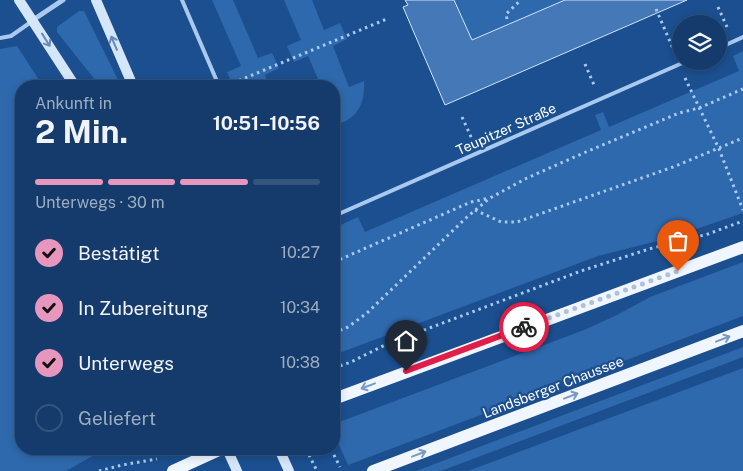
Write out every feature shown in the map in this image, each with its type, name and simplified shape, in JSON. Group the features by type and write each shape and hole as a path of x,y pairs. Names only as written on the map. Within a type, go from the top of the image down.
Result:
{"main road":[{"path":"19,0 71,80"},
{"path":"96,0 130,80"},
{"path":"340,397 743,247"},
{"name":"Landsberger Chaussee","path":"373,471 743,331"},
{"path":"173,471 208,455"},
{"path":"230,455 237,471"},
{"path":"282,455 288,470"}],"street":[{"path":"33,20 63,0"}],"lane":[{"path":"182,0 216,80"},
{"path":"0,38 10,36 33,20"},
{"path":"727,44 743,37"},
{"name":"Teupitzer Straße","path":"340,213 672,68"}],"path":[{"path":"506,19 506,14 521,0"},
{"path":"718,7 734,41"},
{"path":"656,9 672,47"},
{"path":"239,80 389,18"},
{"path":"585,64 600,100"},
{"path":"685,78 719,149 743,210"},
{"path":"340,330 367,313 490,198 528,178 578,156 679,113 699,108 743,89"},
{"path":"462,117 478,154"},
{"path":"475,210 501,222 517,222 632,182 743,138"},
{"path":"340,259 471,202 490,198"},
{"path":"340,366 387,344 581,272 649,249 708,234 743,221"},
{"path":"309,455 317,471"},
{"path":"334,455 340,467"},
{"path":"99,471 162,457"}],"shaded area":[{"path":"212,0 233,0 258,58 272,53 279,68 265,75 267,80 230,80 227,72 241,66"},
{"path":"284,0 312,0 324,30 340,23 347,39 333,46 349,87 364,81 364,91 360,107 347,120 340,123 340,80 318,80 308,56 294,62 287,46 301,40"},
{"path":"454,0 565,0 476,50"},
{"path":"79,11 84,11 118,80 95,80 57,32 57,27"},
{"path":"17,46 39,80 15,80 15,455 94,455 66,471 0,471 0,49"},
{"path":"743,51 743,213 673,237 598,256 340,353 340,225 358,217 365,232 601,130 595,115 603,112 609,127 739,71 733,56"},
{"path":"743,262 743,316 348,465 340,447 340,422 584,330 650,297"},
{"path":"743,347 743,357 441,471 416,471"},
{"path":"743,368 743,471 468,471"}],"building":[{"path":"405,0 454,0 472,40 565,0 687,0 445,105 403,7 408,5"}],"way so far":[{"path":"524,327 678,271"}],"route":[{"path":"406,371 524,327"}]}
